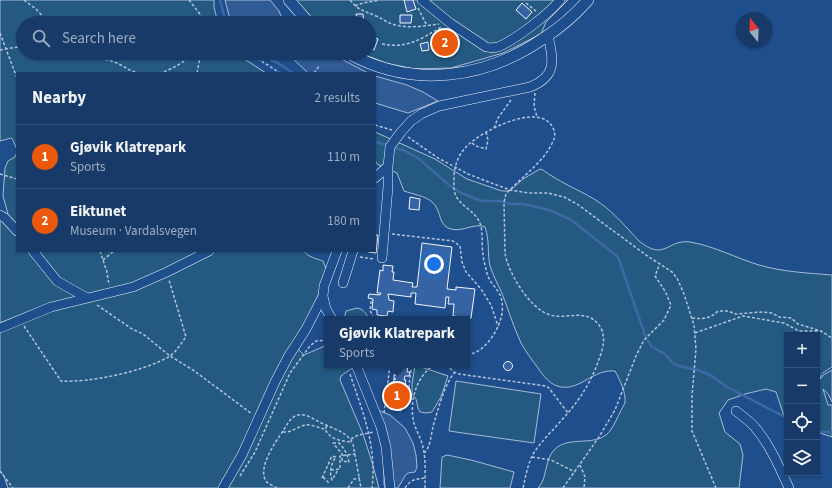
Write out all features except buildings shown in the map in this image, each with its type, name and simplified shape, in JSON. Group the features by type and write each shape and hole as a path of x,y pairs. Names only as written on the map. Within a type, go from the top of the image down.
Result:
{"main road":[{"path":"288,0 303,16"},
{"path":"365,60 385,68 427,76 474,71 504,61 522,52 568,20 588,0"}],"lane":[{"path":"420,3 448,24 486,47 492,48 510,40 543,17 560,0"},
{"path":"382,258 390,147 401,132 411,121 421,114 439,106 519,89 542,82 552,67 553,60 548,35"},
{"path":"376,177 388,166"},
{"path":"0,215 5,218 16,230"},
{"path":"34,252 57,281 87,298"},
{"path":"0,328 51,307 133,287 207,252"},
{"path":"330,316 326,309 323,296 324,286 337,252"},
{"path":"343,283 353,253"},
{"path":"223,488 242,455 258,418 288,357 306,330 323,296"},
{"path":"357,368 381,429 386,447 390,488"},
{"path":"736,411 753,426 762,438 775,458 789,488"}],"path":[{"path":"24,0 42,16"},
{"path":"189,0 201,16"},
{"path":"350,0 360,10 382,18 390,24 398,26 448,24"},
{"path":"355,6 365,2 379,0"},
{"path":"420,3 427,26"},
{"path":"526,3 543,17"},
{"path":"382,44 396,46 414,43 448,24"},
{"path":"0,33 16,75"},
{"path":"0,49 16,47"},
{"path":"107,60 126,69 136,72"},
{"path":"164,72 168,71 185,60"},
{"path":"197,72 200,60"},
{"path":"260,60 278,72"},
{"path":"315,72 320,65"},
{"path":"535,85 534,106 537,117"},
{"path":"494,128 498,118 519,89"},
{"path":"470,354 481,349 490,340 498,326 503,312 500,295 490,283 486,270 483,255 482,236 478,220 456,196 454,181 455,167 465,148 486,132 520,119 539,117 550,122 554,130 555,137 540,160 506,194 504,202 504,247 506,261 512,274 534,304 545,313 558,316 589,316 595,320 603,335 601,353 594,372 583,393 568,413 542,442 532,457 523,488"},
{"path":"376,125 384,129 401,132 438,158 486,182 510,190 529,193 548,193 564,197 577,204 646,255 672,272 677,278 692,318 695,333 696,349 692,396 692,431 716,488"},
{"path":"472,142 476,146 486,149 488,140 486,132"},
{"path":"0,174 16,179"},
{"path":"384,233 453,241 460,246 462,262 466,272 481,289 490,305 498,326"},
{"path":"100,252 112,292"},
{"path":"103,260 113,252"},
{"path":"353,253 365,258 382,258"},
{"path":"563,488 599,438 615,410 636,356 644,340 664,320 671,305 665,292 654,276 660,264"},
{"path":"20,320 61,382 74,382 144,368 170,356 186,337 167,272"},
{"path":"87,298 132,329 143,334 170,356 193,370 258,418"},
{"path":"371,301 370,310 373,316"},
{"path":"692,318 704,320 718,312 728,311 736,314 772,312 779,317 791,318 798,324 821,331 832,338"},
{"path":"695,333 743,316 784,323 799,331 821,331"},
{"path":"238,480 255,452 290,373 310,346 316,341 324,340"},
{"path":"351,439 358,435 381,429 390,368"},
{"path":"412,368 409,386 413,401"},
{"path":"425,488 424,453 413,418 413,401 422,376 431,368"},
{"path":"450,368 455,372 473,376 546,386 568,413"},
{"path":"349,372 369,433 374,465 372,488"},
{"path":"424,453 426,452 429,444 446,384 455,372"},
{"path":"277,488 266,481 264,471 272,446 289,421 296,415 304,415 342,432 351,439 361,488"},
{"path":"282,432 309,425 325,429 328,435 338,441 352,442"},
{"path":"333,443 339,443 345,450 349,462 342,461 342,456 339,450 333,443"},
{"path":"342,456 355,454"},
{"path":"330,484 323,477 332,456 336,457 332,462 330,476 332,480 340,469 340,456 342,456"},
{"path":"532,457 551,460 574,472"},
{"path":"580,465 585,477 584,488"},
{"path":"331,470 338,470"},
{"path":"0,471 13,488"},
{"path":"348,488 354,480 360,478"},
{"path":"405,488 409,482 424,478"}],"shaded area":[{"path":"0,0 214,0 216,16 16,16 16,60 246,60 264,72 16,72 16,148 11,138 0,141"},
{"path":"225,0 270,0 281,16 229,16"},
{"path":"294,0 568,0 546,22 541,34 503,53 451,68 414,69 386,63 376,59 376,16 309,16"},
{"path":"294,60 343,60 366,72 307,72"},
{"path":"376,76 407,85 438,101 408,113 376,103"},
{"path":"376,132 435,159 467,179 502,191 509,191 523,179 540,169 543,170 600,203 618,218 639,241 655,250 660,250 682,242 690,242 708,246 750,262 768,267 796,272 832,275 832,367 823,373 820,379 820,332 784,332 784,416 776,392 766,389 728,400 719,413 725,432 740,444 743,455 739,488 538,488 543,479 549,458 555,449 567,443 594,440 609,433 625,403 625,395 621,382 615,371 600,373 581,383 568,387 557,386 548,380 527,353 518,337 490,266 485,227 476,226 458,230 448,228 443,223 437,208 432,202 423,197 404,191 397,173 377,164"},
{"path":"16,154 16,252 305,252 315,259 323,261 327,271 323,285 296,343 299,350 304,355 324,346 324,368 353,368 341,376 340,380 363,434 379,488 8,488 4,476 0,471 0,216 6,217 8,214 3,196 5,168 8,161 15,157"},
{"path":"357,308 361,309 368,316 345,316 346,311"},
{"path":"415,368 424,368 448,376 441,397 432,412 420,412 416,399 412,394"},
{"path":"832,370 832,402 828,394 823,389 828,405 832,405 832,437 820,433 820,379"},
{"path":"456,381 541,394 534,443 449,431"},
{"path":"380,411 390,415 405,428 413,443 416,455 417,467 415,472 408,473 398,488 385,488 384,484 384,459 381,440 372,414"},
{"path":"447,455 514,472 510,488 440,488 442,457"}],"waterway":[{"path":"220,0 224,16"},
{"path":"272,60 292,72"},
{"path":"376,142 388,145"},
{"path":"393,147 418,158 449,185 461,193 482,201 500,201 511,204 523,204 549,210 570,219 618,257 646,338 652,347 665,354 673,363 679,366 698,370 712,376 727,387 784,416"},
{"path":"820,431 832,432"}],"place":[{"name":"Eiktunet","path":"445,43"},
{"name":"Gjøvik Klatrepark","path":"397,396"}]}
